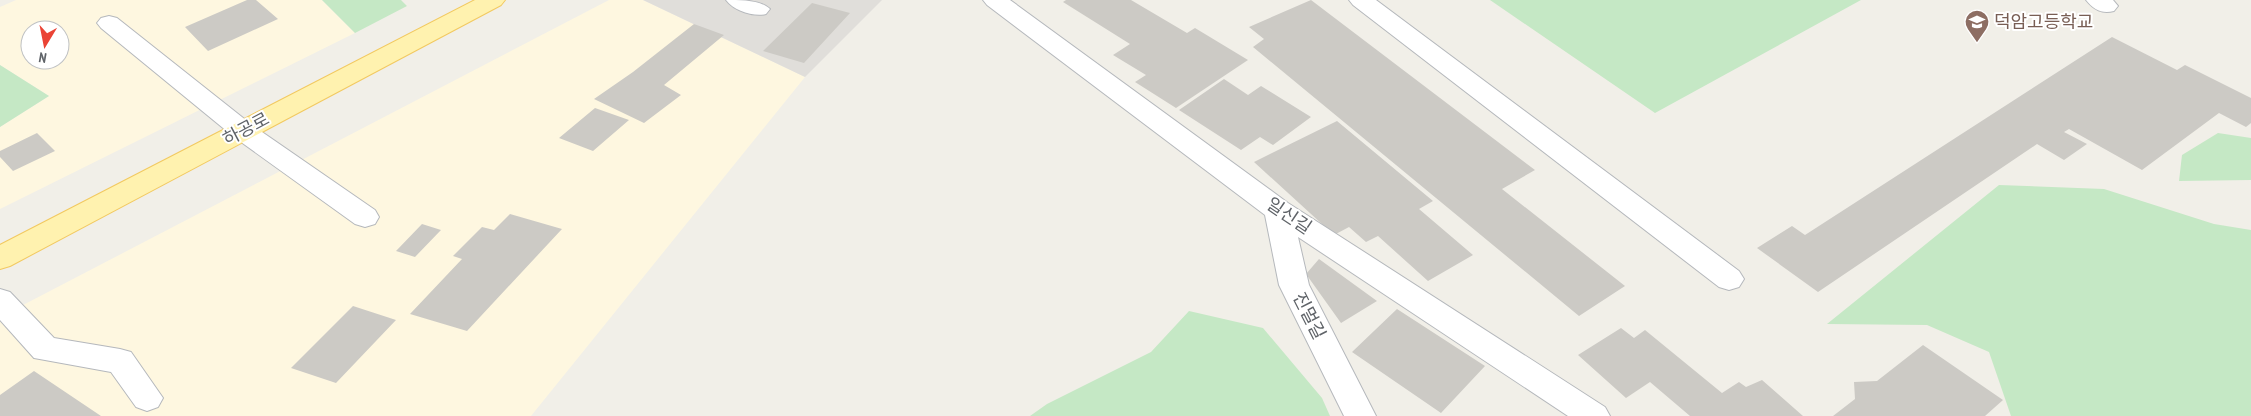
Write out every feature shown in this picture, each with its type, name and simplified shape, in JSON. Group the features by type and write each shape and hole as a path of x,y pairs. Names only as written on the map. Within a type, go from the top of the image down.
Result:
{"main road":[{"name":"하공로","path":"0,258 493,0"}],"street":[{"name":"일신길","path":"995,0 1278,210 1594,416"},
{"path":"1361,0 1729,279"},
{"path":"109,23 243,131 366,217"},
{"name":"진멀길","path":"1278,210 1294,285 1360,416"},
{"path":"0,300 45,349 120,360 147,398"}],"shaded area":[{"path":"16,0 322,0 355,33 0,209 0,127 49,96 0,65 0,7"},
{"path":"609,0 643,0 805,77 531,416 0,416 0,317"},
{"path":"643,0 882,0 805,77"}],"green space":[{"path":"322,0 401,0 407,6 355,33"},
{"path":"1490,0 1861,0 1655,113"},
{"path":"0,65 49,96 0,127"},
{"path":"2218,133 2251,138 2251,180 2179,181 2182,155"},
{"path":"1999,185 2104,189 2214,224 2251,230 2251,416 2011,416 1989,352 1927,325 1827,324"},
{"path":"1189,311 1263,328 1322,398 1330,416 1030,416 1047,404 1151,352"}],"building":[{"path":"247,0 256,0 278,19 208,51 185,27"},
{"path":"1066,0 1131,0 1187,33 1195,28 1248,60 1176,108 1135,82 1146,75 1113,55 1130,44 1063,2"},
{"path":"1311,0 1535,170 1502,189 1625,286 1579,316 1253,47 1264,39 1249,27"},
{"path":"812,3 850,13 804,63 763,51"},
{"path":"694,24 724,35 664,85 681,95 644,123 594,99 633,72"},
{"path":"2112,37 2177,70 2185,65 2251,98 2251,123 2246,127 2219,113 2142,170 2069,129 2064,132 2087,144 2064,160 2037,144 1818,292 1757,248 1792,226 1805,235"},
{"path":"1224,79 1248,95 1261,86 1311,117 1273,145 1260,137 1241,150 1179,110"},
{"path":"595,108 629,120 593,151 559,138"},
{"path":"1337,121 1433,201 1419,209 1473,255 1428,281 1378,236 1366,242 1349,227 1334,235 1254,162"},
{"path":"37,133 55,151 13,171 0,157 0,151"},
{"path":"510,214 562,229 467,331 410,314 462,259 453,256 482,227 494,230"},
{"path":"422,224 441,230 415,257 396,251"},
{"path":"1319,259 1377,301 1341,323 1306,274"},
{"path":"353,306 396,320 336,383 291,368"},
{"path":"1397,309 1485,366 1441,413 1352,352"},
{"path":"1621,328 1634,338 1645,330 1722,393 1739,382 1746,387 1762,380 1803,416 1690,416 1650,382 1626,398 1578,355"},
{"path":"1923,345 2003,400 1985,416 1833,416 1855,399 1854,382 1877,381"},
{"path":"34,371 101,416 0,416 0,395"}],"place":[{"name":"덕암고등학교","path":"1977,43"}]}
